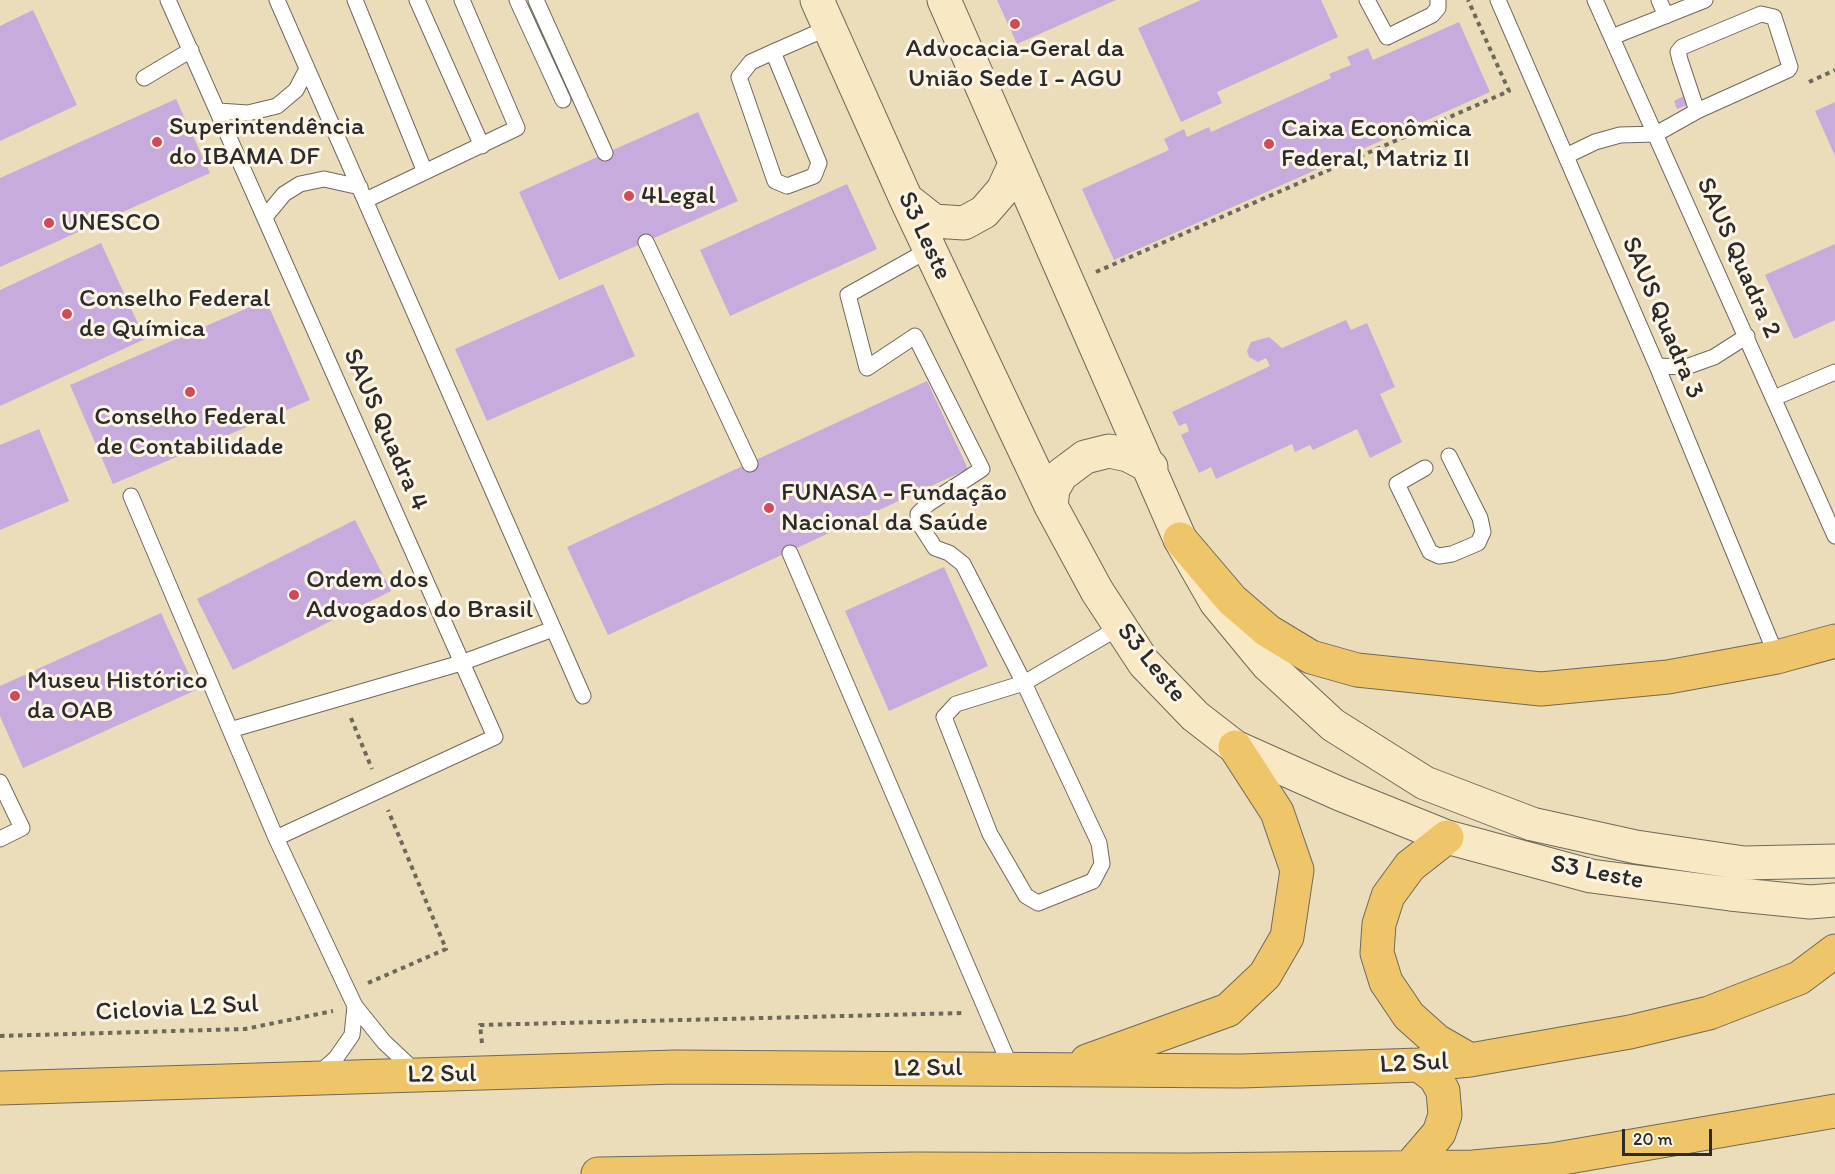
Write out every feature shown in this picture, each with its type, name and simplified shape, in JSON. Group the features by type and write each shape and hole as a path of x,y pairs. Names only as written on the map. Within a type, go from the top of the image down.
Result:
{"main road":[{"name":"S3 Leste","path":"944,0 1151,467 1180,538 1216,602 1268,665 1333,725 1425,783 1532,824 1636,847 1744,863 1835,861"},
{"name":"S3 Leste","path":"824,14 906,199 1051,506 1097,591 1120,627 1151,670 1195,716 1234,747 1340,794 1447,837 1591,876 1810,902 1835,900"},
{"path":"906,199 934,221 964,223 984,212 1003,190 1015,164"},
{"path":"1051,506 1053,489 1061,475 1085,457 1109,451 1128,455 1151,467"},
{"path":"1180,538 1232,600 1268,631 1311,657 1357,670 1541,689 1668,677 1777,657 1835,640"},
{"path":"1066,1069 1228,1010 1265,975 1287,937 1297,870 1277,812 1234,747"},
{"path":"1447,837 1410,866 1388,896 1379,924 1377,953 1386,982 1409,1016 1437,1041 1470,1060"},
{"name":"L2 Sul","path":"0,1088 675,1067 1241,1071 1419,1065 1470,1060 1629,1032 1709,1013 1799,978 1835,951"},
{"path":"1409,1168 1439,1133 1445,1115 1443,1091 1435,1077 1419,1065"},
{"path":"598,1174 913,1169 1473,1167 1551,1160 1835,1111"},
{"path":"1473,1167 1509,1174"}],"lane":[{"name":"SAUS Quadra 4","path":"168,0 495,737 380,790"},
{"path":"277,0 583,696"},
{"path":"355,0 425,172"},
{"path":"417,0 482,146"},
{"path":"265,217 284,194 300,184 324,179 363,194 425,172 515,130 517,125 462,0"},
{"path":"517,0 563,100"},
{"path":"536,0 605,153"},
{"path":"1367,0 1387,37 1432,15 1438,8 1438,0"},
{"name":"SAUS Quadra 3","path":"1498,0 1657,366 1777,657"},
{"name":"SAUS Quadra 2","path":"1595,0 1835,536"},
{"path":"1659,0 1666,16"},
{"path":"1612,37 1702,1"},
{"path":"773,52 819,163 814,176 787,186 775,181 739,77 751,62 773,52 824,14"},
{"path":"1566,156 1595,142 1620,135 1656,134 1697,111 1788,70 1790,67 1774,17 1761,14 1682,47 1678,52 1697,111"},
{"path":"144,78 191,50"},
{"path":"218,111 248,113 277,106 296,90 307,69"},
{"path":"646,242 750,464"},
{"path":"930,249 848,295 867,368 915,336 982,469 928,504 918,514 919,523 935,548 949,553 963,564 1024,683 1099,843 1102,864 1093,881 1038,903 1026,896 990,834 944,717 956,704 1024,683 1120,627"},
{"path":"1657,366 1686,367 1714,357 1747,336"},
{"path":"1774,398 1835,372"},
{"path":"1425,468 1397,484 1430,552 1439,556 1452,554 1478,543 1483,532 1480,518 1449,456"},
{"path":"131,496 276,838 348,992 355,1006 384,1042 419,1075"},
{"path":"790,553 1011,1068"},
{"path":"230,729 461,663 553,629"},
{"path":"0,782 22,828 0,839"},
{"path":"276,838 380,790"},
{"path":"312,1078 336,1058 352,1035 355,1006"}],"path":[{"path":"1068,284 1509,91 1468,0"},
{"path":"343,697 446,949 348,992"},
{"name":"Ciclovia L2 Sul","path":"0,1036 245,1029 355,1006"},
{"path":"484,1074 480,1025 987,1012"}],"building":[{"name":"Advocacia-Geral da União Sede I - AGU","path":"997,0 1116,0 1017,44"},
{"path":"1201,0 1321,0 1338,37 1217,92 1222,103 1181,122 1138,28"},
{"path":"33,10 77,105 0,141 0,26"},
{"name":"Caixa Econômica Federal, Matriz II","path":"1459,22 1490,92 1114,260 1082,189 1169,150 1164,139 1184,129 1187,137 1209,127 1211,132 1331,78 1329,74 1351,65 1347,57 1368,48 1373,60"},
{"path":"1684,96 1688,105 1677,109 1674,101"},
{"name":"UNESCO","path":"176,99 210,173 0,267 0,178"},
{"path":"1835,102 1835,156 1815,111"},
{"name":"4Legal","path":"698,112 738,201 559,280 519,192"},
{"path":"847,184 877,249 730,316 700,250"},
{"name":"Conselho Federal de Química","path":"101,243 145,339 0,406 0,290"},
{"path":"1835,244 1835,320 1794,339 1765,275"},
{"path":"603,284 635,356 487,421 455,349"},
{"name":"Conselho Federal de Contabilidade","path":"266,300 310,400 113,484 70,385"},
{"path":"1346,320 1351,330 1367,323 1395,387 1380,394 1402,442 1370,458 1357,429 1313,450 1310,445 1295,452 1292,444 1216,479 1211,467 1199,473 1181,435 1189,431 1186,423 1179,426 1172,412 1270,366 1266,358 1258,362 1249,357 1247,351 1251,342 1269,337 1282,348"},
{"name":"FUNASA - Fundação Nacional da Saúde","path":"927,381 968,469 608,635 567,547"},
{"path":"39,429 69,501 0,530 0,445"},
{"name":"Ordem dos Advogados do Brasil","path":"355,520 391,591 233,670 197,599"},
{"path":"944,567 988,666 889,711 845,611"},
{"path":"161,613 196,690 23,768 0,716 0,686"}],"place":[{"name":"Advocacia-Geral da União Sede I - AGU","path":"1015,24"},
{"name":"Superintendência do IBAMA DF","path":"157,142"},
{"name":"Caixa Econômica Federal, Matriz II","path":"1269,144"},
{"name":"4Legal","path":"629,196"},
{"name":"UNESCO","path":"49,223"},
{"name":"Conselho Federal de Química","path":"67,314"},
{"name":"Conselho Federal de Contabilidade","path":"190,392"},
{"name":"FUNASA - Fundação Nacional da Saúde","path":"769,508"},
{"name":"Ordem dos Advogados do Brasil","path":"294,595"},
{"name":"Museu Histórico da OAB","path":"15,696"}]}
